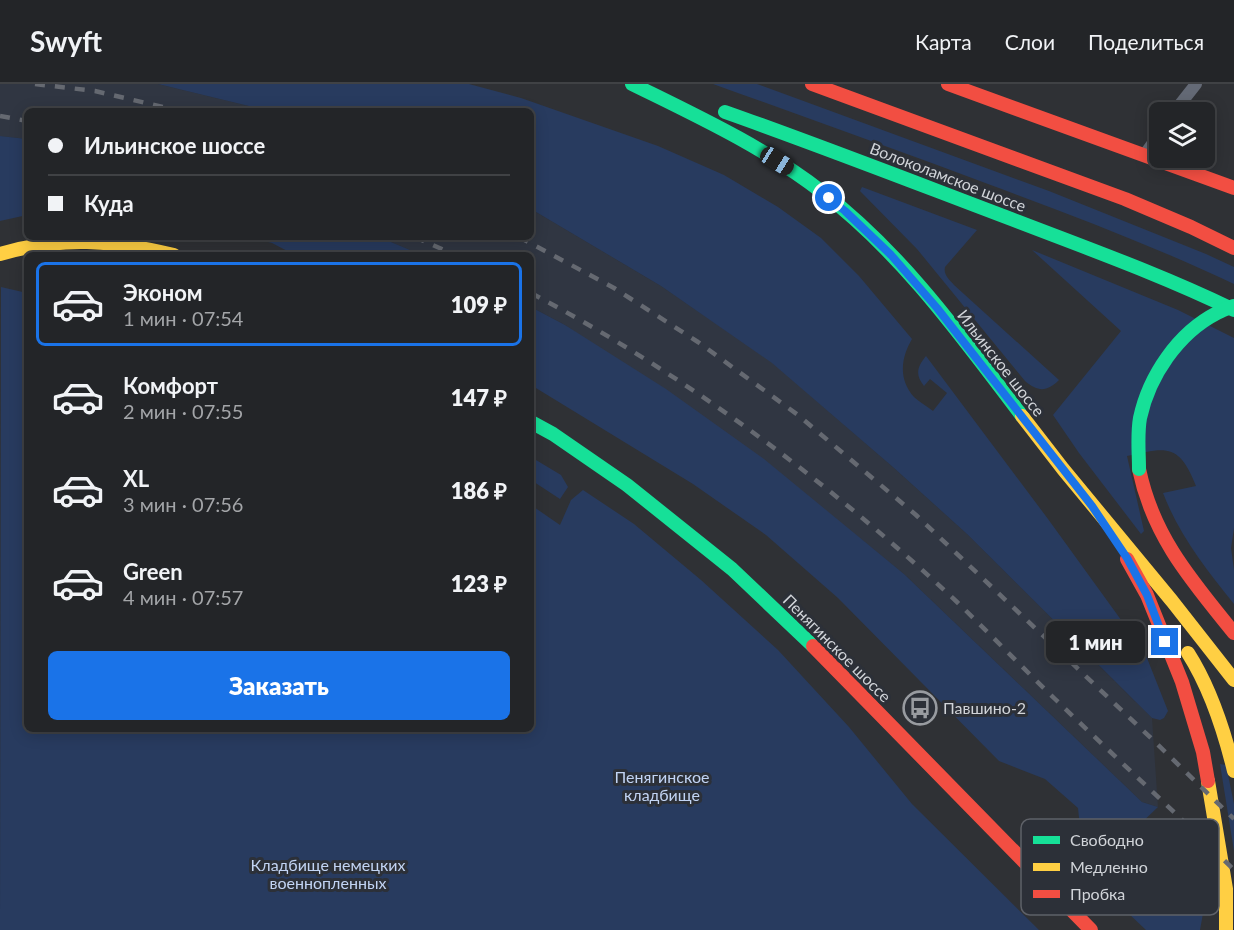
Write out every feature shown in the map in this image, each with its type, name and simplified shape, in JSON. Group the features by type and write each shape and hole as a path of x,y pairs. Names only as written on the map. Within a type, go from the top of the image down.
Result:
{"main road":[{"name":"Ильинское шоссе","path":"632,84 739,137 796,173 845,211 891,255 937,308 1092,506 1173,602 1234,680"},
{"name":"Волоколамское шоссе","path":"646,84 831,150 1091,249 1234,310"},
{"path":"812,84 1137,204 1215,237 1234,248"},
{"path":"948,84 1234,188"},
{"path":"867,89 957,136"},
{"path":"0,254 51,242 105,249 121,244 160,252"},
{"path":"1234,306 1213,315 1191,331 1170,353 1153,380 1144,405 1138,435 1139,469 1143,490 1152,515 1167,543 1234,633"},
{"name":"Пенягинское шоссе","path":"534,424 553,434 627,485 732,569 822,655 1021,859"},
{"path":"1092,506 1127,558 1147,595 1182,682 1203,752 1214,819"},
{"path":"1147,595 1191,657 1209,693 1230,752 1234,771"},
{"path":"1219,847 1226,889 1226,930"},
{"name":"Пенягинское шоссе","path":"1076,915 1091,930"}],"lane":[{"path":"1182,102 1196,84"},
{"path":"1143,156 1149,148"}],"shaded area":[{"path":"0,84 158,84 257,108 24,108 24,139 0,136"},
{"path":"534,211 661,286 772,362 967,534 1152,718 1158,807 1142,802 904,574 858,537 565,325 534,309 534,252 415,252 386,240 534,240"}],"green space":[{"path":"158,84 469,84 521,98 658,146 724,175 778,207 821,238 859,276 912,339 905,354 903,376 905,383 914,397 933,411 947,393 930,379 924,386 921,382 918,371 926,356 1145,653 1168,711 1164,718 1160,720 1152,718 967,534 772,363 661,286 534,211 534,108 257,108"},
{"path":"713,84 757,84 1049,191 1234,267 1234,284 1081,219"},
{"path":"0,136 24,139 24,216 0,221"},
{"path":"862,187 977,230 945,267 946,275 954,285 1059,380 1050,387 1042,389 1025,381 917,249 860,191"},
{"path":"260,240 386,240 415,252 289,252"},
{"path":"1032,250 1178,310 1234,338 1234,528 1231,548 1234,570 1234,604 1203,565 1185,537 1163,493 1196,486 1184,462 1177,455 1162,450 1127,456 1144,531 1141,534 1053,415 1121,331"},
{"name":"Пенягинское кладбище","path":"1,287 24,292 24,732 534,732 534,507 560,525 571,500 583,490 634,524 701,580 778,650 849,727 912,804 1021,912 1021,915 1024,915 1039,930 0,930"},
{"path":"534,309 565,325 666,389 764,459 904,574 1142,802 1158,807 1145,819 1079,819 1078,808 1045,779 999,761 838,598 766,535 693,484 534,387"},
{"path":"534,459 561,475 568,487 560,499 534,482"},
{"path":"1220,764 1226,765 1234,804 1234,851"},
{"path":"1130,915 1203,915 1200,930 1146,930"}],"railway":[{"path":"35,84 95,91 167,108"},
{"path":"0,116 24,120"},
{"path":"422,240 448,252"},
{"path":"525,240 614,288 698,342 798,415 916,515 1234,819"},
{"path":"534,295 645,359 700,395 807,473 957,602 1181,819"},
{"path":"1219,856 1234,870"}],"traffic: fast":[{"path":"632,84 754,146 800,176 851,216 879,242 930,297 1022,416"},
{"path":"725,112 1101,253 1234,310"},
{"path":"1139,469 1140,418 1144,402 1158,372 1167,357 1190,332 1217,313 1234,306"},
{"path":"534,424 553,434 627,485 732,569 813,646"}],"traffic: slow":[{"path":"0,254 66,242 108,243 160,252"},
{"path":"1022,416 1234,680"},
{"path":"1188,653 1216,710 1234,771"},
{"path":"1208,781 1214,819"},
{"path":"1219,847 1226,889 1226,930"}],"traffic: jam":[{"path":"812,84 1125,199 1234,248"},
{"path":"948,84 1234,188"},
{"path":"1139,469 1145,493 1164,537 1189,576 1234,633"},
{"path":"1127,559 1147,595 1182,682 1203,752 1208,781"},
{"path":"813,646 1021,858"},
{"path":"1076,915 1091,930"}],"place":[{"name":"Павшино-2","path":"920,708"}],"route":[{"path":"829,198 891,255 937,308 1092,506 1127,558 1147,595 1165,642"}],"park label":[{"name":"Кладбище немецких военнопленных","path":"328,874"}]}
